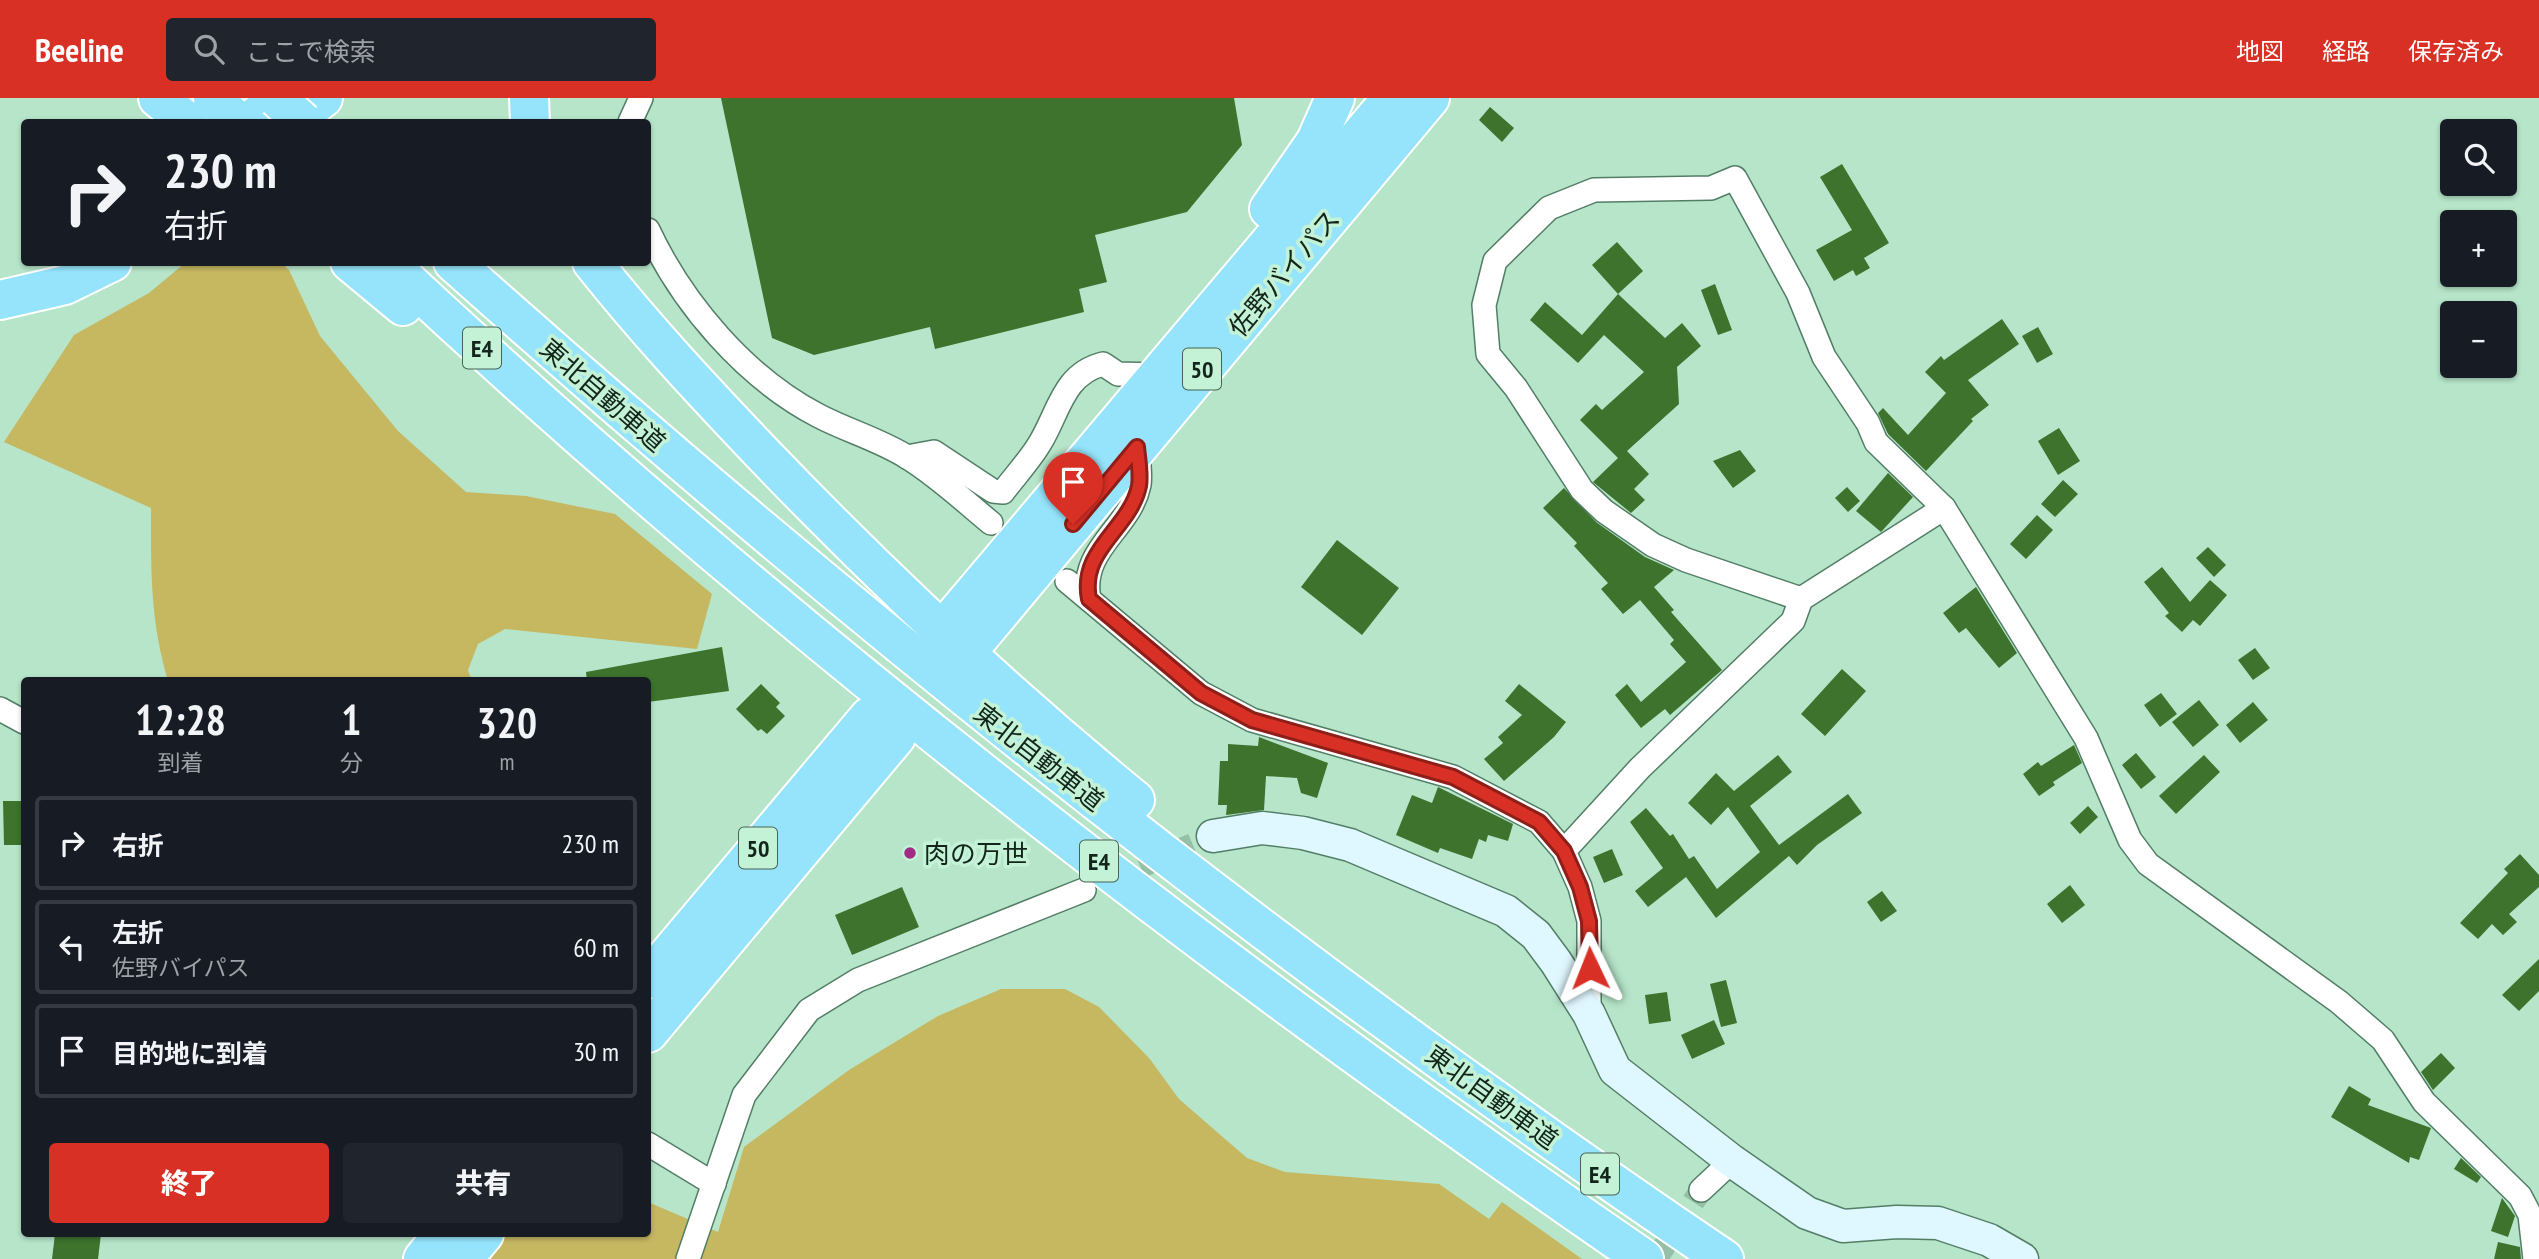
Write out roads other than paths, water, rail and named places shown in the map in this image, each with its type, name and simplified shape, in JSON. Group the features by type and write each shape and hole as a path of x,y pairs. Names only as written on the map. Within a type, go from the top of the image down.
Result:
{"highway":[{"path":"158,98 184,119"},
{"path":"231,113 278,98 300,119"},
{"path":"296,119 323,98"},
{"path":"529,98 530,119"},
{"path":"1188,338 1227,267 1316,141 1335,98"},
{"name":"佐野バイパス","path":"1392,98 1157,375 963,631 1137,447 1430,98"},
{"path":"1285,272 1359,207 1451,98"},
{"path":"0,273 39,266"},
{"path":"0,300 65,285 104,266"},
{"path":"354,266 386,295 577,432"},
{"name":"東北自動車道","path":"391,266 577,432 855,668 1144,895 1438,1114 1644,1259"},
{"name":"東北自動車道","path":"458,266 719,496 961,695 1190,876 1477,1087 1724,1259"},
{"path":"595,266 722,411 914,607 1045,726 1197,851 1326,950 1477,1087"},
{"name":"50","path":"651,976 883,727 651,1029"},
{"path":"423,1259 441,1237"},
{"path":"463,1259 481,1237"}],"street":[{"path":"631,119 641,98"},
{"path":"1801,599 1686,561 1653,545 1604,511 1582,490 1516,388 1488,354 1484,305 1495,261 1549,208 1594,190 1711,188 1735,178 1798,293 1824,357 1868,422 1876,442 1944,508 2086,738 2130,840 2148,864 2339,1002 2384,1040 2424,1102 2520,1196 2530,1215 2535,1259"},
{"path":"651,236 659,253 702,314 763,379 818,416 907,457 992,523"},
{"path":"907,457 934,452 993,491 1003,492 1040,444 1068,387 1087,368 1103,364 1118,374 1157,375"},
{"path":"1089,599 1086,582 1097,553 1131,506 1139,485 1137,447"},
{"path":"1564,851 1640,768 1793,621 1801,599 1944,508"},
{"path":"1067,581 1201,693 1242,715 1284,731 1453,777 1539,822 1564,851 1580,887 1589,921 1589,1014"},
{"path":"0,709 21,720"},
{"path":"1213,836 1262,828 1303,833 1350,845 1479,897 1506,911 1536,935 1589,1014 1615,1070 1732,1161 1807,1213 1843,1226 1897,1222 1938,1223 1989,1240 2022,1259"},
{"path":"688,1259 744,1095 809,1010 858,980 1084,890"},
{"path":"651,1146 714,1184"},
{"path":"1701,1191 1732,1161"}],"tunnel":[{"path":"869,717 940,633"},
{"path":"896,737 966,654"},
{"path":"1109,880 1213,836"},
{"path":"1656,1259 1701,1190"}],"place":[{"name":"肉の万世","path":"910,853"}]}
